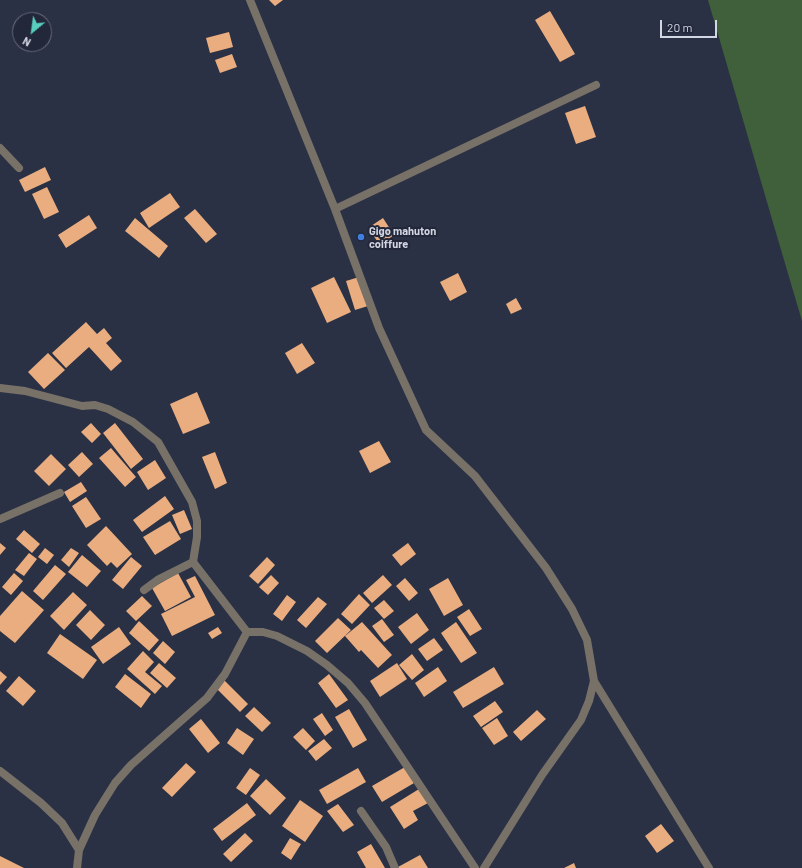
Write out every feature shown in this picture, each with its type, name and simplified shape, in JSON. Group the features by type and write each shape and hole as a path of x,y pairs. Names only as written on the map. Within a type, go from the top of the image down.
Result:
{"street":[{"path":"250,0 335,209 379,328 426,430 475,476 546,568 572,609 587,640 594,681 709,868"},
{"path":"335,209 596,85"},
{"path":"0,148 19,168"},
{"path":"0,388 25,391 82,406 95,405 108,409 133,422 158,442 192,502 196,521 197,537 193,562 247,632"},
{"path":"0,519 60,493"},
{"path":"144,590 159,579 193,562"},
{"path":"77,868 79,850 95,815 115,783 131,765 207,698 225,674 247,632"},
{"path":"247,632 263,632 277,636 307,651 348,684 369,710 475,868"},
{"path":"484,868 542,775 582,720 594,681"},
{"path":"0,771 41,803 62,823 79,850"},
{"path":"361,811 386,847 395,868"}],"green space":[{"path":"708,0 802,0 802,321 774,226"}],"building":[{"path":"269,0 283,0 275,6"},
{"path":"550,11 575,54 560,62 535,20"},
{"path":"229,32 233,47 210,53 206,38"},
{"path":"232,54 237,67 220,73 215,60"},
{"path":"585,106 596,137 576,144 565,113"},
{"path":"45,167 51,180 25,192 19,180"},
{"path":"47,187 59,212 44,219 32,194"},
{"path":"170,193 180,207 149,228 140,213"},
{"path":"195,209 217,234 206,243 184,218"},
{"path":"89,215 97,228 66,248 58,235"},
{"path":"135,218 168,246 159,258 125,231"},
{"path":"383,218 394,235 380,245 368,228"},
{"path":"458,273 467,292 450,301 440,282"},
{"path":"334,277 351,312 327,323 311,288"},
{"path":"359,277 368,306 355,310 346,281"},
{"path":"516,298 522,309 511,314 506,304"},
{"path":"86,322 97,334 104,328 112,338 106,343 122,361 111,371 89,347 66,368 52,353"},
{"path":"302,343 315,363 297,374 285,353"},
{"path":"48,353 65,370 44,389 28,372"},
{"path":"197,392 210,423 183,434 170,404"},
{"path":"91,423 101,434 92,443 81,432"},
{"path":"115,423 143,459 131,469 103,433"},
{"path":"379,441 391,462 370,473 359,451"},
{"path":"111,448 136,477 125,487 99,458"},
{"path":"82,452 93,464 79,477 68,465"},
{"path":"215,452 227,483 215,489 202,457"},
{"path":"51,454 66,469 49,486 34,471"},
{"path":"155,460 166,478 148,490 137,472"},
{"path":"81,482 87,491 70,502 64,492"},
{"path":"165,496 174,509 142,532 133,520"},
{"path":"86,497 101,519 86,528 72,506"},
{"path":"184,510 192,529 180,534 172,515"},
{"path":"170,521 181,539 155,555 143,537"},
{"path":"106,526 132,554 117,568 111,562 107,566 87,545"},
{"path":"24,530 40,544 32,553 16,539"},
{"path":"0,543 6,548 0,555"},
{"path":"408,543 416,554 401,566 392,555"},
{"path":"45,548 54,555 47,564 38,557"},
{"path":"71,548 79,553 69,567 61,560"},
{"path":"29,553 37,559 24,576 15,570"},
{"path":"82,555 101,571 87,587 68,572"},
{"path":"131,557 142,566 123,589 112,580"},
{"path":"267,557 275,565 258,584 249,576"},
{"path":"55,565 66,574 43,600 33,591"},
{"path":"14,573 23,581 11,595 2,587"},
{"path":"178,573 191,597 165,611 152,588"},
{"path":"271,575 279,583 268,595 259,587"},
{"path":"383,575 392,585 372,603 363,593"},
{"path":"195,576 215,615 172,636 161,614 195,597 186,580"},
{"path":"405,578 418,593 409,601 396,586"},
{"path":"448,578 463,605 444,616 429,589"},
{"path":"22,591 44,610 15,643 0,631 0,616"},
{"path":"73,592 87,605 64,630 50,616"},
{"path":"359,594 370,605 352,624 341,614"},
{"path":"287,595 296,602 282,621 273,614"},
{"path":"142,596 152,606 136,621 126,611"},
{"path":"318,597 327,604 306,628 297,620"},
{"path":"384,600 394,611 384,619 374,608"},
{"path":"469,609 482,629 470,636 457,617"},
{"path":"90,610 105,625 91,640 76,625"},
{"path":"417,613 429,630 411,644 398,627"},
{"path":"338,618 351,630 327,653 315,641"},
{"path":"382,619 394,635 384,642 372,626"},
{"path":"139,621 159,640 149,651 129,633"},
{"path":"362,622 392,655 378,668 361,650 359,652 345,636"},
{"path":"456,622 477,653 461,663 441,633"},
{"path":"119,627 131,644 103,664 91,647"},
{"path":"218,627 222,633 212,639 208,633"},
{"path":"60,634 97,660 83,679 47,653"},
{"path":"434,638 443,650 427,661 418,649"},
{"path":"163,641 175,652 165,664 153,653"},
{"path":"143,651 154,662 145,672 162,686 155,694 127,669"},
{"path":"412,654 424,670 412,680 399,665"},
{"path":"159,663 176,678 167,688 150,673"},
{"path":"397,663 407,679 380,697 370,681"},
{"path":"438,667 447,681 424,697 415,683"},
{"path":"494,667 504,684 463,708 453,692"},
{"path":"0,671 7,677 0,685"},
{"path":"125,674 151,694 141,708 115,687"},
{"path":"329,674 348,700 336,708 318,683"},
{"path":"19,676 36,691 23,706 6,691"},
{"path":"224,680 248,704 240,712 216,688"},
{"path":"495,701 503,712 481,727 473,716"},
{"path":"254,707 271,723 262,732 245,716"},
{"path":"349,709 367,740 353,748 335,717"},
{"path":"537,710 546,719 521,741 513,732"},
{"path":"322,713 333,730 325,736 313,719"},
{"path":"497,718 508,736 494,745 482,728"},
{"path":"201,719 220,743 208,753 189,729"},
{"path":"237,728 254,739 243,755 227,743"},
{"path":"303,728 315,741 306,750 293,737"},
{"path":"324,739 332,748 316,761 308,751"},
{"path":"186,763 196,772 172,797 162,788"},
{"path":"405,767 414,783 382,802 372,786"},
{"path":"250,768 260,775 246,795 236,788"},
{"path":"358,768 366,782 327,804 319,790"},
{"path":"266,779 286,798 270,815 250,796"},
{"path":"419,789 428,803 413,811 418,820 404,829 390,807"},
{"path":"300,800 323,816 305,842 282,826"},
{"path":"247,803 256,815 222,841 213,829"},
{"path":"338,804 354,825 343,832 327,811"},
{"path":"661,824 674,841 657,853 645,836"},
{"path":"245,833 253,841 231,862 223,854"},
{"path":"290,838 301,844 291,860 281,853"},
{"path":"371,844 385,868 366,868 357,852"},
{"path":"420,855 428,868 398,867"},
{"path":"0,856 24,868 0,868"},
{"path":"574,863 576,868 564,868"}],"place":[{"name":"Gigo mahuton coiffure","path":"361,237"}]}
